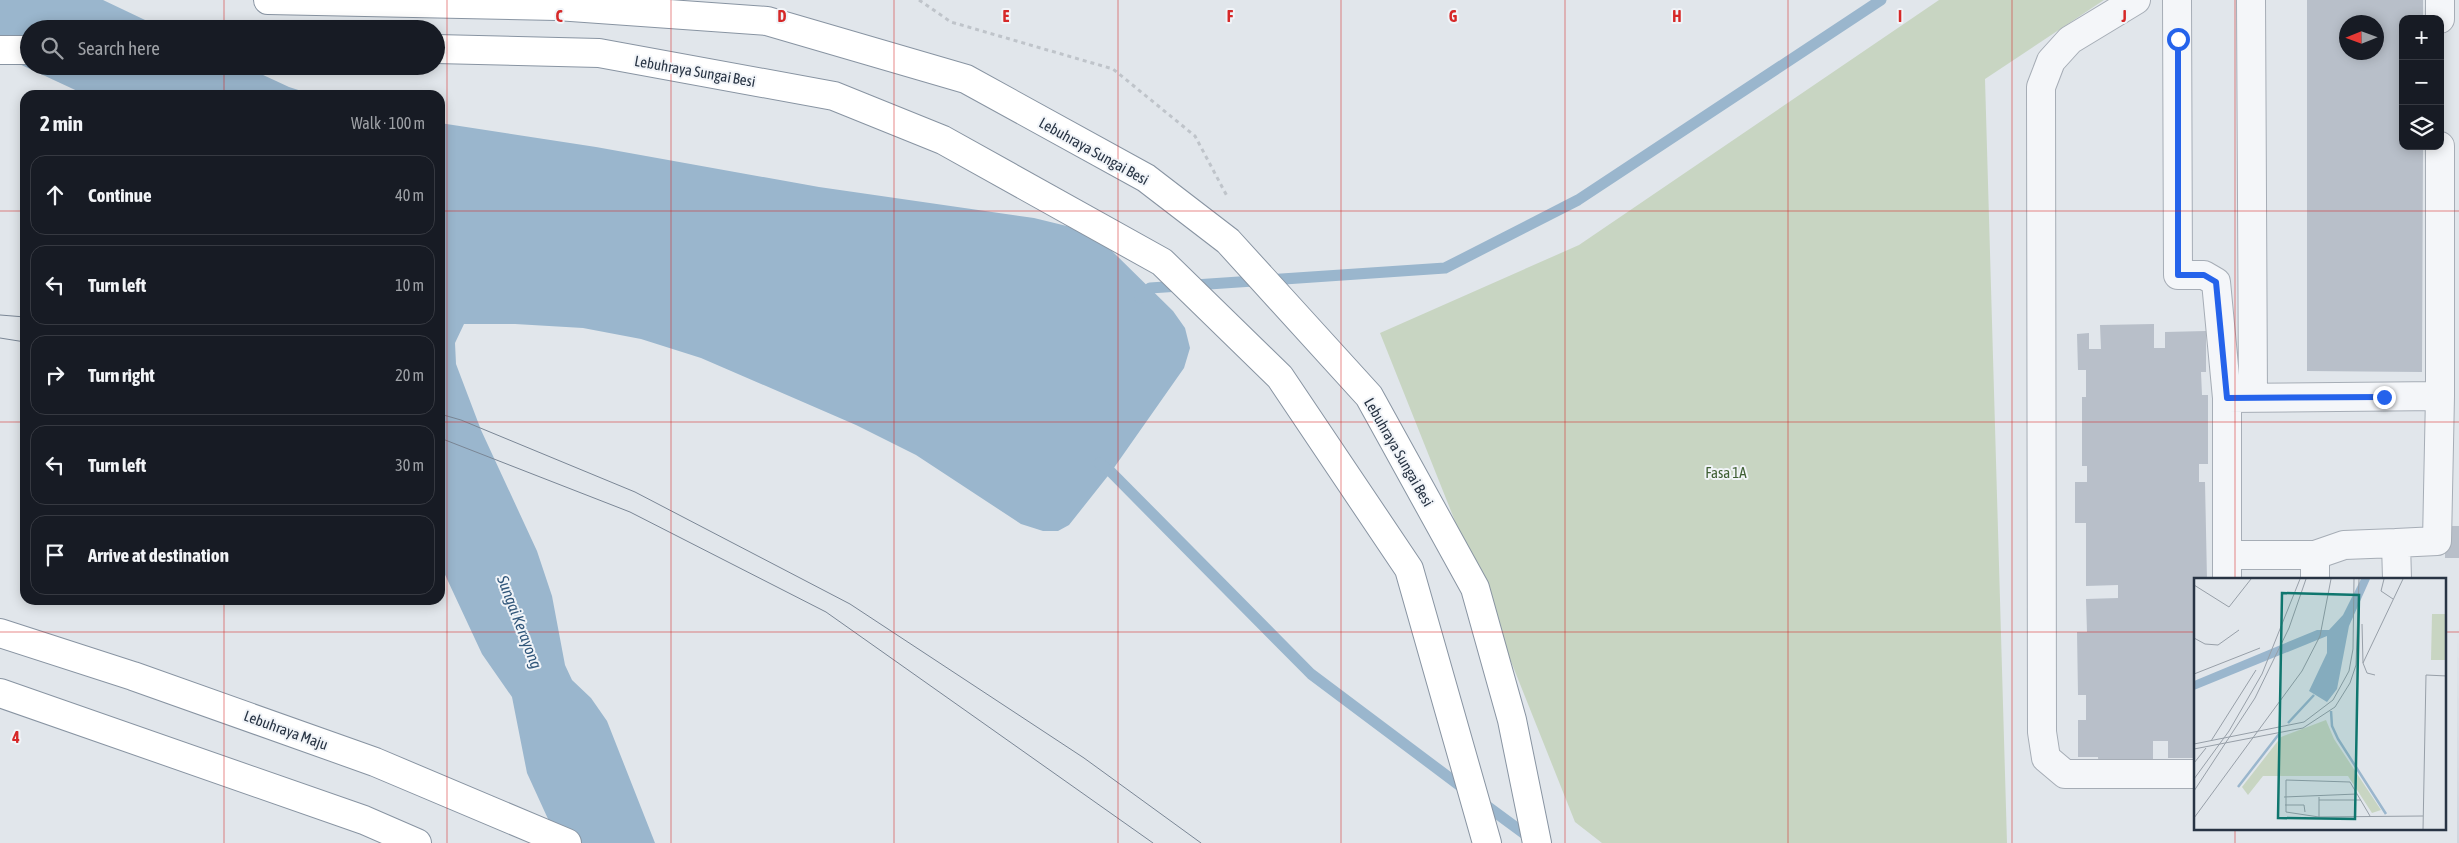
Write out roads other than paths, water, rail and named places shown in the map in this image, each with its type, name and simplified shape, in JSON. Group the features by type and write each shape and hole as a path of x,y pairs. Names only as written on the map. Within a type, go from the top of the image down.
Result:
{"highway":[{"name":"Lebuhraya Sungai Besi","path":"268,0 557,6 768,21 966,79 1146,178 1228,241 1369,396 1475,588 1512,720 1537,843"},
{"name":"Lebuhraya Sungai Besi","path":"445,49 599,53 834,96 943,140 1162,262 1280,377 1409,569 1487,843"},
{"path":"0,50 20,50"},
{"name":"Lebuhraya Maju","path":"0,633 133,676 375,762 566,843"},
{"path":"0,693 364,820 417,843"}],"lane":[{"path":"2136,0 2070,40 2051,61 2041,88 2042,732 2046,758 2064,774 2194,774"},
{"path":"2177,0 2178,275 2204,275 2216,282 2240,398"},
{"path":"2252,0 2240,398 2226,567 2315,567 2344,545 2437,541 2440,396 2440,150"},
{"path":"2440,0 2440,15"},
{"path":"2240,398 2440,396"},
{"path":"2396,543 2396,578"}],"water":[{"path":"0,0 103,0 145,20 20,20 20,64 0,55"},
{"path":"43,75 263,75 298,90 75,90"},
{"name":"Sungai Kerayong","path":"445,124 596,147 819,187 1034,218 1079,229 1112,251 1173,311 1185,328 1190,348 1184,368 1111,472 1069,525 1058,531 1043,531 1021,524 916,455 856,425 701,358 641,339 583,328 515,324 464,324 455,343 456,364 481,430 537,551 552,596 565,665 572,680 591,698 607,721 655,843 559,843 527,773 512,697 482,654 445,575"}],"waterway":[{"path":"1140,298 1150,288 1445,268 1578,200 1881,0"},
{"path":"1099,463 1111,472 1311,674 1467,791"},
{"path":"1480,801 1533,840"}],"tram line":[{"path":"0,315 20,317"},
{"path":"0,338 20,341"},
{"path":"445,415 461,420 635,492 850,604 1084,758 1201,843"},
{"path":"445,440 630,512 826,612 1153,843"}],"park label":[{"name":"Fasa 1A","path":"1726,472"}]}
